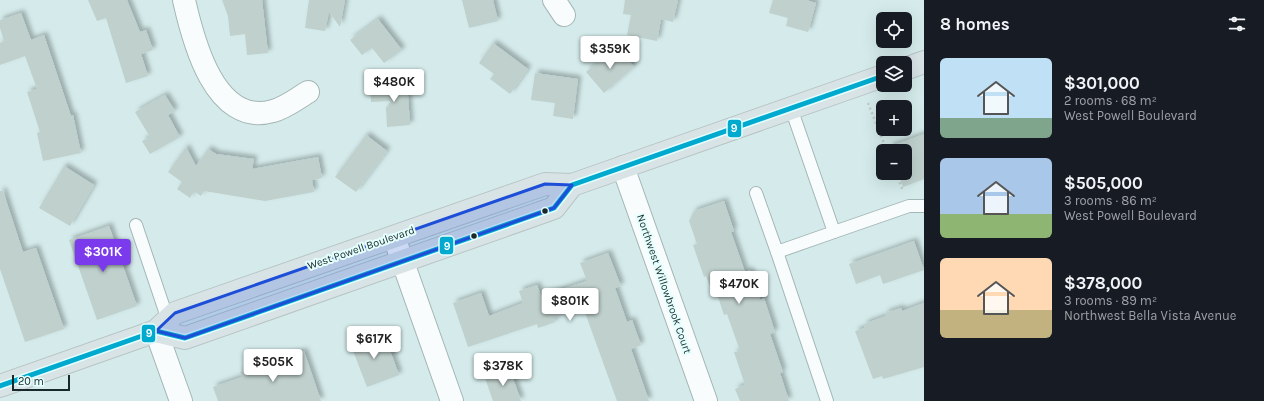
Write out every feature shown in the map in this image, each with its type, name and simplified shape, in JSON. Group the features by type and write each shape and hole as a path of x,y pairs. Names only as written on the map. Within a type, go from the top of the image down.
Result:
{"main road":[{"path":"912,66 924,62"},
{"name":"West Powell Boulevard","path":"0,386 162,326 175,313 545,184 572,185 876,79"},
{"path":"162,326 185,338 554,208 572,185"}],"street":[{"path":"184,0 205,69 217,90 229,101 245,110 262,113 274,111 308,92"},
{"name":"Northwest Willowbrook Court","path":"623,167 706,401"},
{"path":"394,237 452,401"},
{"path":"162,326 181,401"}],"lane":[{"path":"791,108 834,232"},
{"path":"756,193 827,401"},
{"path":"777,252 909,206 924,206"},
{"path":"136,225 162,326"}],"path":[{"path":"861,84 884,144"}],"highlighted area":[{"path":"545,184 572,185 554,208 185,338 156,331 175,313"}],"building":[{"path":"88,0 127,0 140,32 146,30 153,50 141,54 148,76 126,83 106,18 97,21"},
{"path":"222,0 262,0 268,53 247,55 245,34 230,36 228,16"},
{"path":"309,0 345,0 340,27 329,12 325,31 305,28"},
{"path":"462,0 493,0 498,21 469,28"},
{"path":"625,0 678,0 673,22 661,19 657,41 627,35 631,15 623,14"},
{"path":"773,0 806,0 816,3 808,32 786,26 788,18 769,13"},
{"path":"21,13 31,40 44,35 71,116 73,115 81,153 43,161 37,133 40,132 27,92 37,89 25,56 0,65 0,43 4,41 0,28 0,20"},
{"path":"378,19 402,50 384,63 372,48 362,55 350,40"},
{"path":"493,43 528,69 510,94 490,79 494,74 479,63"},
{"path":"617,46 634,67 604,93 586,72"},
{"path":"535,73 578,79 573,119 553,116 555,103 531,100"},
{"path":"407,80 410,125 387,127 386,108 391,101 371,102 370,86 404,84"},
{"path":"165,95 175,111 168,115 180,137 150,154 142,141 150,137 135,112"},
{"path":"924,134 924,179 903,187 900,180 912,180 912,144 897,144"},
{"path":"366,135 387,151 356,192 335,177"},
{"path":"186,147 196,166 208,149 216,154 254,159 252,169 318,157 322,178 312,180 314,192 265,201 204,191 201,196 194,191 190,198 177,189 182,182 168,172"},
{"path":"64,166 94,185 70,226 39,208"},
{"path":"0,191 3,191 23,252 36,248 64,329 25,342 0,269"},
{"path":"724,201 734,231 731,232 745,272 750,270 760,300 764,298 775,332 770,334 783,372 780,373 789,401 740,401 735,389 745,385 734,352 740,351 727,314 724,315 715,288 711,289 706,276 704,277 693,245 697,244 689,221 694,211"},
{"path":"109,226 137,306 97,320 69,240"},
{"path":"914,241 924,270 883,284 880,275 856,284 849,264"},
{"path":"608,253 621,286 615,288 627,322 632,320 641,345 631,349 649,401 617,401 583,307 554,318 555,322 538,328 537,324 468,347 453,303 481,293 489,316 523,303 519,291 537,285 541,296 587,281 580,263"},
{"path":"924,303 924,367 883,379 882,376 873,379 855,331 865,328 864,324 886,316 885,313 901,308 902,311"},
{"path":"378,333 383,347 388,345 399,375 367,387 350,343"},
{"path":"304,351 321,401 218,401 213,387 242,377 240,372"},
{"path":"510,370 521,401 493,401 485,378"}],"transit line":[{"name":"9","path":"0,386 156,331 185,338 554,208 572,185 876,78"}]}
